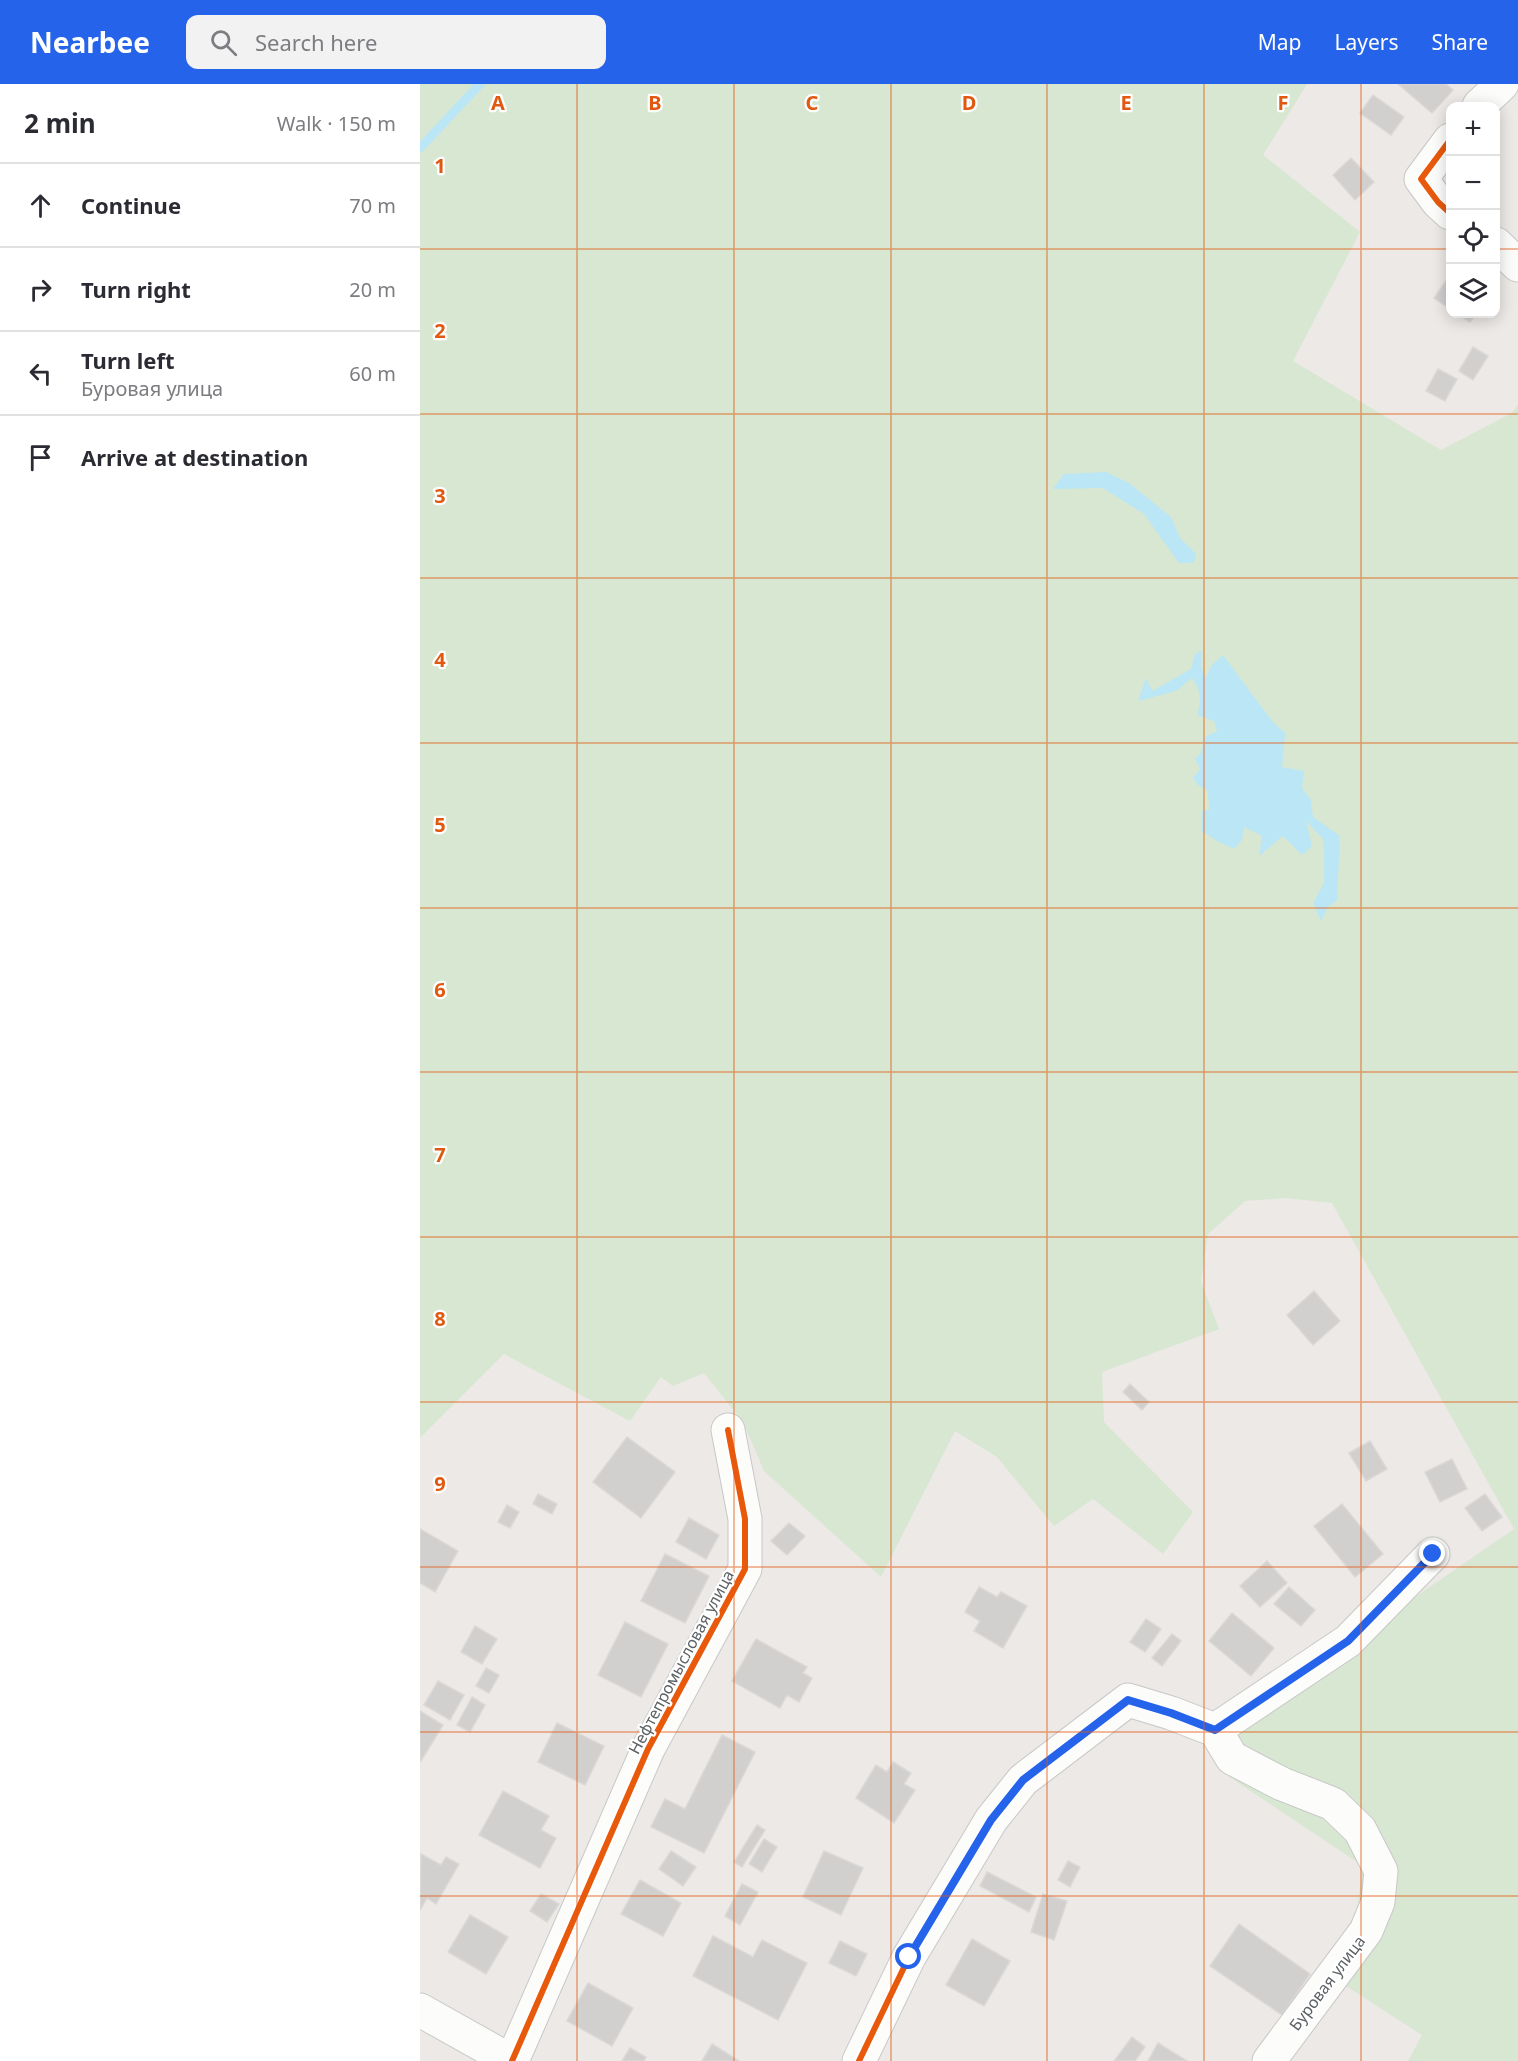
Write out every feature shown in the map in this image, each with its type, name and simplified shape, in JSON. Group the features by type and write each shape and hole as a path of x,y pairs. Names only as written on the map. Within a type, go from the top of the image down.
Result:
{"street":[{"path":"1483,102 1502,84"},
{"path":"1446,145 1421,179 1447,210"},
{"path":"1500,248 1518,265"},
{"name":"Нефтепромысловая улица","path":"511,2061 648,1749 745,1569 745,1519 728,1430"},
{"path":"859,2061 909,1957 991,1820 1023,1780 1128,1700 1215,1730 1348,1641 1433,1554"},
{"name":"Буровая улица","path":"1215,1730 1232,1758 1282,1784 1333,1804 1360,1830 1381,1871 1378,1902 1366,1931 1269,2061"},
{"path":"420,2010 511,2061"}],"green space":[{"path":"420,84 1307,84 1263,155 1360,232 1293,361 1441,450 1512,413 1518,405 1518,2061 1408,2061 1422,2035 1346,1986 1363,1866 1228,1776 1232,1723 1514,1529 1332,1203 1285,1198 1245,1201 1208,1234 1201,1282 1219,1329 1102,1372 1104,1422 1193,1512 1163,1554 1093,1499 1054,1526 997,1457 955,1431 881,1577 764,1471 743,1422 704,1373 673,1386 661,1377 630,1421 504,1354 420,1438"}],"water":[{"path":"1106,472 1129,483 1171,517 1180,538 1196,554 1194,563 1179,563 1144,514 1103,488 1053,489 1064,474"},
{"path":"1202,650 1201,668 1206,677 1212,665 1223,655 1272,721 1285,733 1282,767 1304,771 1302,788 1311,800 1313,817 1340,836 1337,900 1328,907 1321,921 1313,903 1324,883 1323,839 1306,821 1312,846 1302,855 1283,836 1259,856 1262,836 1244,827 1242,840 1234,849 1202,831 1202,811 1210,809 1207,790 1198,785 1193,778 1200,769 1195,759 1201,753 1205,737 1217,731 1214,721 1197,715 1200,696 1192,678 1176,691 1138,701 1146,678 1152,691 1191,669 1195,654"}],"building":[{"path":"1398,84 1446,84 1453,90 1432,113"},
{"path":"1373,95 1404,117 1391,135 1360,113"},
{"path":"1351,158 1374,182 1355,200 1333,175"},
{"path":"1446,281 1446,306 1434,298"},
{"path":"1473,347 1488,356 1473,380 1459,371"},
{"path":"1438,369 1457,379 1445,401 1426,391"},
{"path":"1314,1291 1340,1321 1313,1345 1287,1315"},
{"path":"1130,1384 1149,1402 1142,1410 1123,1392"},
{"path":"627,1437 675,1472 641,1518 593,1482"},
{"path":"1370,1441 1387,1469 1366,1481 1349,1453"},
{"path":"1452,1459 1467,1489 1440,1502 1425,1472"},
{"path":"538,1494 557,1504 552,1514 533,1504"},
{"path":"1485,1494 1502,1517 1482,1531 1465,1508"},
{"path":"1342,1504 1383,1554 1355,1577 1314,1526"},
{"path":"507,1505 519,1512 510,1528 498,1522"},
{"path":"689,1518 719,1535 706,1559 676,1542"},
{"path":"789,1523 805,1536 787,1555 771,1541"},
{"path":"420,1529 458,1551 435,1592 420,1583"},
{"path":"665,1554 709,1576 685,1623 641,1601"},
{"path":"1267,1561 1287,1583 1260,1607 1240,1586"},
{"path":"979,1587 997,1597 1001,1592 1027,1606 1003,1648 974,1631 980,1621 965,1612"},
{"path":"1289,1587 1315,1610 1301,1626 1274,1604"},
{"path":"1232,1613 1274,1648 1251,1676 1209,1641"},
{"path":"1146,1619 1161,1629 1145,1652 1130,1642"},
{"path":"625,1622 668,1644 641,1697 598,1675"},
{"path":"475,1626 497,1639 482,1664 461,1652"},
{"path":"1172,1634 1181,1641 1162,1666 1152,1658"},
{"path":"756,1639 807,1667 803,1673 812,1678 799,1702 787,1695 780,1708 732,1681"},
{"path":"486,1668 499,1675 489,1693 476,1686"},
{"path":"438,1681 464,1695 450,1720 424,1705"},
{"path":"472,1697 485,1705 470,1732 457,1725"},
{"path":"420,1711 443,1725 421,1761 420,1760"},
{"path":"557,1723 604,1746 585,1785 538,1762"},
{"path":"722,1735 755,1752 704,1853 651,1827 665,1799 685,1809"},
{"path":"893,1762 911,1773 904,1784 915,1790 894,1823 856,1798 876,1765 887,1772"},
{"path":"503,1791 549,1816 541,1830 556,1838 540,1868 479,1835"},
{"path":"757,1825 765,1830 742,1867 734,1862"},
{"path":"764,1839 777,1847 762,1872 749,1864"},
{"path":"671,1851 696,1867 683,1886 659,1869"},
{"path":"824,1851 863,1868 841,1915 803,1897"},
{"path":"421,1854 441,1865 446,1857 459,1864 436,1904 427,1898 420,1910"},
{"path":"1068,1861 1080,1867 1070,1887 1058,1880"},
{"path":"987,1872 1036,1897 1029,1912 980,1886"},
{"path":"640,1880 681,1903 663,1936 621,1914"},
{"path":"742,1884 758,1892 740,1925 725,1916"},
{"path":"541,1894 559,1904 547,1922 530,1911"},
{"path":"1043,1894 1067,1901 1054,1940 1031,1932"},
{"path":"470,1915 508,1937 486,1974 448,1952"},
{"path":"1239,1924 1310,1974 1282,2015 1210,1966"},
{"path":"713,1936 753,1957 762,1940 807,1963 778,2020 693,1976"},
{"path":"972,1939 1010,1961 984,2006 946,1985"},
{"path":"840,1941 867,1954 856,1976 829,1963"},
{"path":"588,1983 633,2008 612,2046 567,2021"},
{"path":"1132,2037 1145,2047 1135,2061 1114,2061"},
{"path":"1158,2043 1187,2061 1148,2061"},
{"path":"712,2044 739,2061 702,2061"},
{"path":"630,2048 646,2057 644,2061 622,2061"}],"waterway":[{"path":"420,148 480,84"}],"cycle path":[{"path":"1446,145 1421,179 1447,210"},
{"path":"512,2061 648,1749 745,1569 745,1519 728,1430"},
{"path":"859,2061 909,1957 991,1820 1023,1780 1128,1700 1215,1730"}],"route":[{"path":"909,1957 991,1820 1023,1780 1128,1700 1215,1730 1348,1641 1433,1554"}]}
